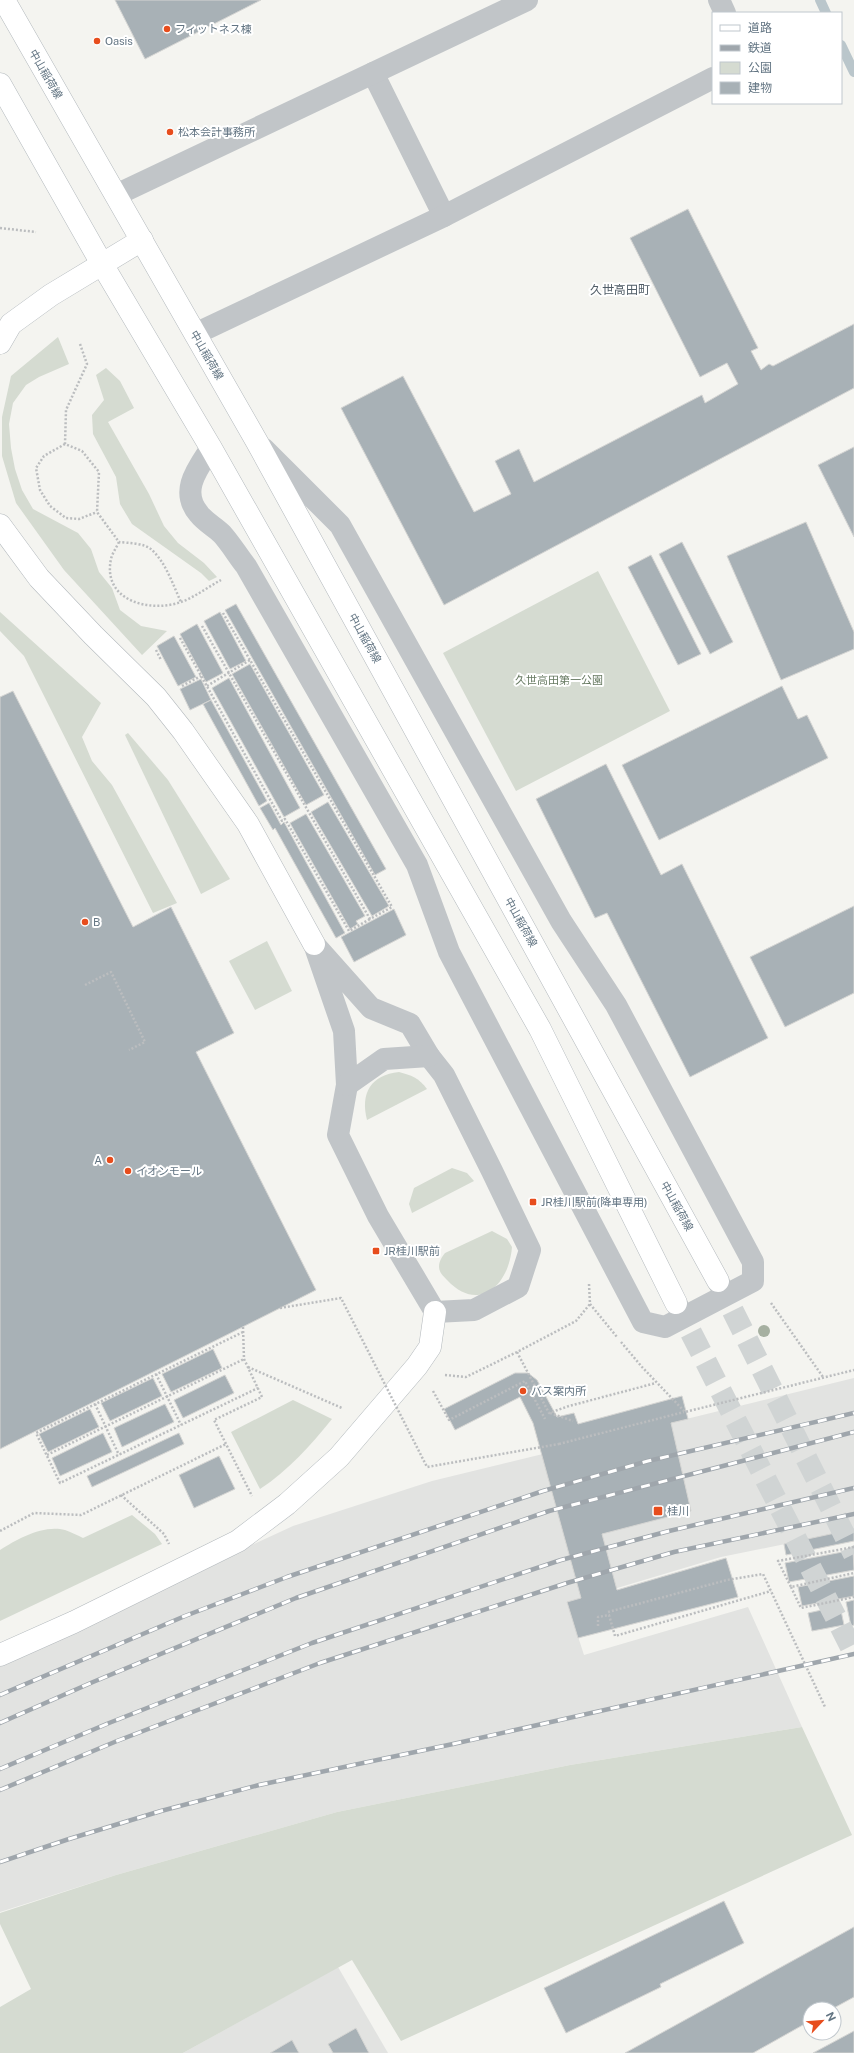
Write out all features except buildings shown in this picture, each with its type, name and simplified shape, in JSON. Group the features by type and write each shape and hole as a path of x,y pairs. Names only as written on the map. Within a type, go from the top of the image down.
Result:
{"main road":[{"name":"中山稲荷線","path":"4,0 257,442 718,1280"},
{"path":"0,84 102,264 212,448 540,1029 676,1303"},
{"path":"0,343 11,324 51,295 142,240"},
{"path":"0,524 39,578 156,697 184,731 248,824 314,944"},
{"path":"0,1655 74,1622 238,1541 287,1504 339,1457 417,1366 430,1347 435,1312"}],"street":[{"path":"116,195 527,0"},
{"path":"719,0 725,12"},
{"path":"372,73 444,216"},
{"path":"195,334 444,216 712,79"},
{"path":"212,448 195,472 189,489 192,504 199,514 222,534 246,566 417,865 449,952 643,1322 665,1327 753,1281 753,1262 616,1005 561,921 340,525 257,442"},
{"path":"314,944 371,1008 410,1024 429,1056 444,1075 530,1250 518,1287 474,1310 435,1312 378,1216 338,1135 347,1085 344,1031 314,944"},
{"path":"347,1085 384,1059 429,1056"}],"path":[{"path":"0,228 36,232"},
{"path":"65,444 66,410 87,364 80,344"},
{"path":"65,444 82,452 99,472 98,512 119,542"},
{"path":"65,444 44,456 36,468 40,490 50,506 66,518 79,519 98,512"},
{"path":"119,542 111,559 111,577 120,594 137,604 154,606 181,602 246,566"},
{"path":"119,542 131,543 151,549 166,570 181,602"},
{"path":"180,638 282,821 285,820 348,931 392,907 223,613"},
{"path":"202,626 370,919"},
{"path":"207,686 250,660"},
{"path":"177,689 201,676"},
{"path":"86,985 111,972 145,1042 129,1050"},
{"path":"280,1308 341,1298 427,1467 559,1444 685,1412"},
{"path":"768,1299 823,1377"},
{"path":"439,1374 466,1377 576,1321 590,1304"},
{"path":"243,1327 244,1359 262,1397 214,1420 254,1499"},
{"path":"243,1332 36,1433 60,1483 258,1388"},
{"path":"517,1352 549,1413 573,1421"},
{"path":"47,1455 244,1359"},
{"path":"248,1367 345,1409"},
{"path":"156,1374 181,1425"},
{"path":"430,1386 449,1420 524,1380 545,1419"},
{"path":"549,1413 569,1406 657,1383"},
{"path":"95,1404 119,1455"},
{"path":"0,1531 34,1513 81,1515 226,1444"},
{"path":"121,1495 164,1534 170,1546"},
{"path":"854,1547 778,1561 801,1608 854,1598"},
{"path":"790,1587 854,1573"},
{"path":"608,1612 727,1580 763,1574 824,1707"},
{"path":"598,1626 598,1617 609,1615 615,1636 771,1591"}],"shaded area":[{"path":"854,1378 854,1530 721,1557 567,1603 584,1655 748,1607 802,1727 570,1765 337,1812 116,1875 0,1912 0,1661 293,1526 432,1481"},
{"path":"338,1967 388,2053 183,2053"}],"green space":[{"path":"58,337 69,364 39,377 26,385 13,403 9,424 15,469 22,490 33,509 78,533 91,549 99,572 112,588 120,610 141,626 167,631 142,655 64,570 16,503 2,456 2,417 11,376"},
{"path":"106,368 120,381 134,408 108,422 149,494 164,526 178,543 204,563 217,577 209,581 201,573 132,524 120,504 116,477 93,434 92,415 104,400 96,375"},
{"name":"久世高田第一公園","path":"598,571 670,711 516,791 443,653"},
{"path":"0,612 101,703 82,737 92,761 112,785 177,903 153,913 24,656 0,631"},
{"path":"128,733 168,780 230,879 201,894 125,735"},
{"path":"267,941 292,991 255,1010 229,961"},
{"path":"399,1072 407,1074 421,1082 427,1089 367,1120 365,1102 370,1087 381,1077"},
{"path":"452,1168 467,1173 474,1181 412,1213 409,1204 414,1188"},
{"path":"492,1231 507,1239 512,1247 510,1261 499,1283 481,1295 470,1295 459,1290 447,1280 440,1272 440,1261 445,1253"},
{"path":"293,1400 332,1419 299,1457 271,1482 260,1489 231,1432"},
{"path":"132,1515 155,1534 162,1544 0,1621 0,1550 22,1537 48,1529 65,1530 83,1538"},
{"path":"802,1727 852,1835 401,2041 352,1960 183,2053 0,2053 0,2007 31,1989 0,1924 0,1913 116,1875 337,1812 570,1765"}],"waterway":[{"path":"820,0 826,12"},
{"path":"842,47 854,72"}],"tunnel":[{"path":"718,1281 854,1554"},
{"path":"676,1303 854,1653"}],"railway":[{"path":"0,1695 185,1616 287,1577 543,1491 648,1461 854,1413"},
{"path":"0,1723 93,1682 296,1598 549,1511 854,1432"},
{"path":"0,1769 109,1723 312,1643 561,1560 669,1531 854,1488"},
{"path":"0,1790 117,1741 320,1663 567,1583 674,1552 854,1514"},
{"path":"0,1862 161,1811 259,1785 453,1744 854,1654"}],"place":[{"name":"フィットネス棟","path":"167,29"},
{"name":"Oasis","path":"97,41"},
{"name":"松本会計事務所","path":"170,132"},
{"name":"B","path":"85,922"},
{"name":"A","path":"110,1160"},
{"name":"イオンモール","path":"128,1171"},
{"name":"JR桂川駅前(降車専用)","path":"533,1202"},
{"name":"JR桂川駅前","path":"376,1251"},
{"name":"バス案内所","path":"523,1391"},
{"name":"桂川","path":"658,1511"}],"district":[{"name":"久世高田町","path":"620,290"}]}
